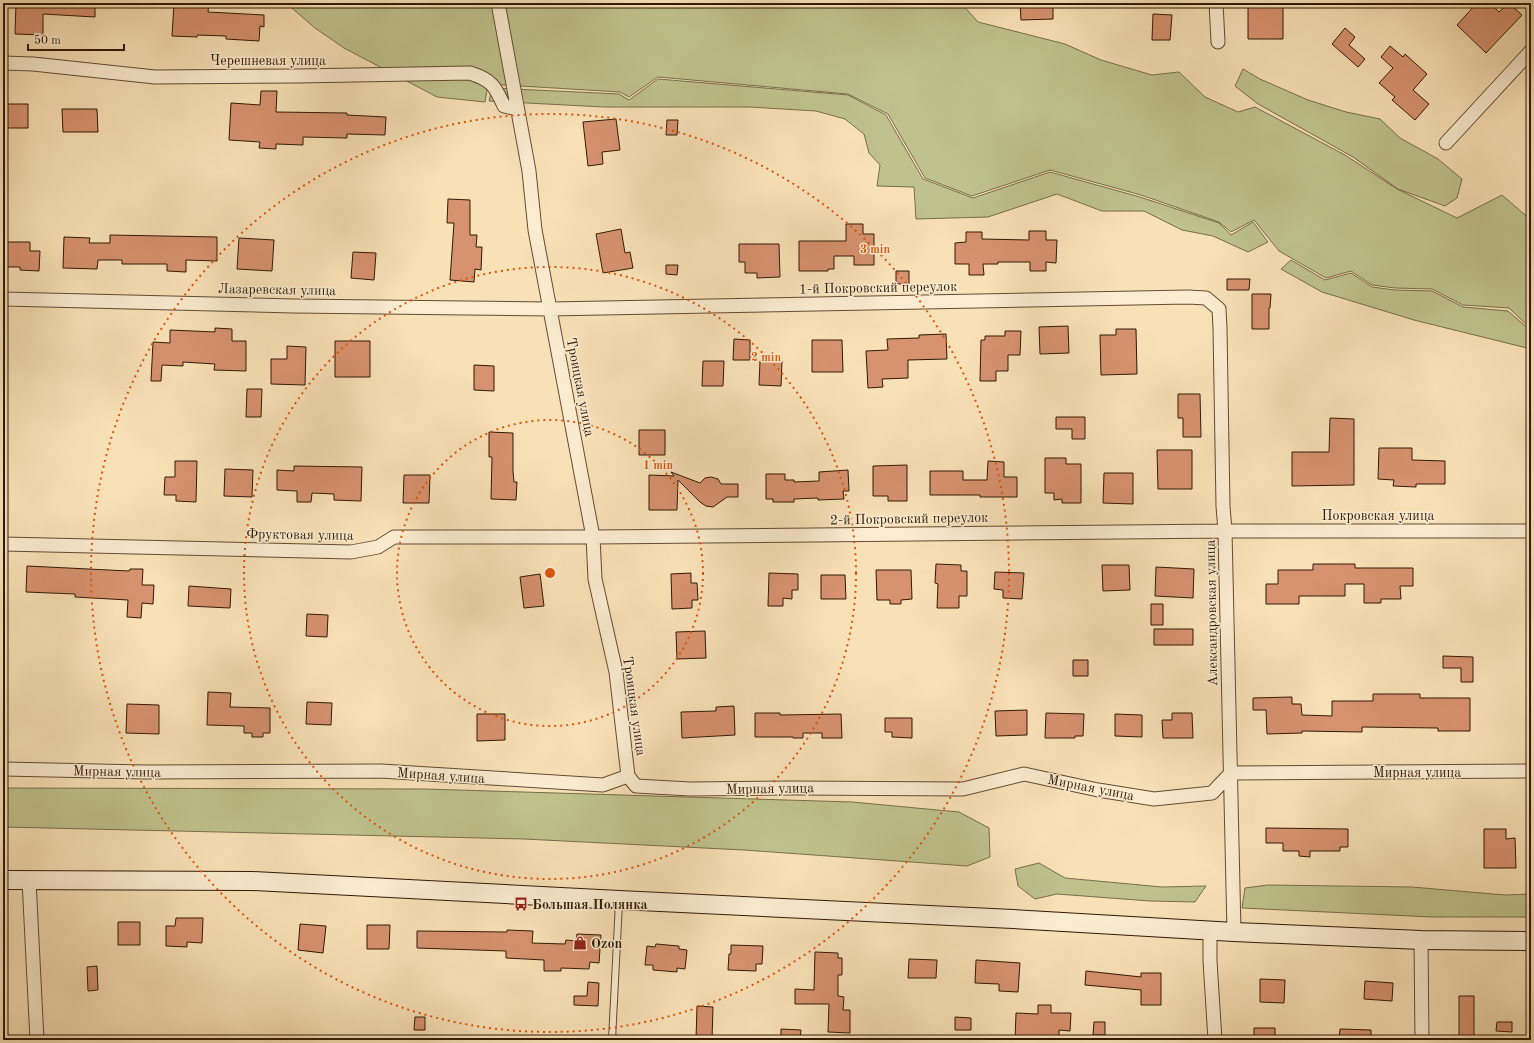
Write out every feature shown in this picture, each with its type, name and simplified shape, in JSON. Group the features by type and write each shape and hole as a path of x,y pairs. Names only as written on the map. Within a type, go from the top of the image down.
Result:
{"street":[{"name":"Троицкая улица","path":"498,3 529,171 536,230 550,309 593,537 595,579 616,672 628,776"},
{"path":"1216,3 1218,42"},
{"path":"1446,143 1531,51"},
{"name":"Черешневая улица","path":"3,63 32,64 155,77 470,73 483,77 496,88 504,106 517,109"},
{"name":"1-й Покровский переулок","path":"550,309 1180,297 1206,298"},
{"name":"Александровская улица","path":"1206,298 1219,309 1223,506 1226,531 1234,932"},
{"name":"Лазаревская улица","path":"3,299 294,306 550,309"},
{"name":"Покровская улица","path":"1226,531 1531,531"},
{"name":"2-й Покровский переулок","path":"593,537 1226,531"},
{"name":"Фруктовая улица","path":"3,544 351,552 378,548 394,536 593,537"},
{"name":"Мирная улица","path":"3,770 145,772 380,771 603,785 628,776 636,786 690,789 963,789 1024,774 1098,790 1154,799 1212,793 1231,773 1531,771"},
{"path":"3,880 252,881 1021,919 1234,932 1421,940 1531,941"},
{"path":"29,880 37,1040"},
{"path":"1210,930 1210,961 1216,1040"},
{"path":"1421,940 1422,1040"}],"lane":[{"path":"612,1040 619,900"}],"green space":[{"path":"286,3 961,3 978,22 1065,44 1101,60 1152,75 1179,72 1205,97 1238,112 1255,107 1345,155 1397,189 1457,218 1502,195 1531,220 1531,329 1509,308 1463,305 1432,289 1395,288 1372,285 1351,271 1326,278 1279,251 1254,220 1231,232 1219,222 1141,195 1050,170 972,196 925,178 888,114 848,94 658,77 629,97 620,92 488,84 485,102 437,97 344,48 315,28"},
{"path":"1243,69 1260,79 1308,100 1346,112 1380,119 1400,138 1438,159 1462,179 1457,198 1445,206 1398,189 1353,157 1258,104 1235,86"},
{"path":"658,79 848,95 886,115 923,179 973,198 1050,172 1140,197 1219,223 1231,235 1253,222 1268,242 1248,252 1213,236 1182,230 1144,211 1102,211 1057,194 988,217 916,219 914,187 877,186 880,165 869,153 864,134 845,119 816,111 749,107 604,107 489,101 492,88 619,94 629,100"},
{"path":"1291,260 1325,280 1351,273 1372,287 1395,290 1432,291 1463,307 1508,311 1531,331 1531,349 1414,320 1322,292 1281,269"},
{"path":"3,788 424,789 852,802 959,812 989,828 990,857 967,866 744,850 524,839 3,827"},
{"path":"1039,863 1065,878 1162,887 1206,886 1195,902 1150,901 1057,894 1035,899 1018,886 1015,869"},
{"path":"1268,885 1412,887 1505,895 1531,894 1531,917 1432,917 1242,908 1245,888"}],"building":[{"path":"16,3 95,3 95,17 43,14 43,35 15,34"},
{"path":"174,3 209,3 208,12 264,15 264,27 260,26 259,41 226,39 226,36 172,36"},
{"path":"1020,3 1053,3 1053,19 1021,20"},
{"path":"1248,3 1278,3 1278,6 1283,6 1283,39 1248,39"},
{"path":"1477,3 1490,3 1499,12 1509,3 1522,15 1486,53 1457,25"},
{"path":"1153,14 1172,15 1170,40 1152,40"},
{"path":"1345,28 1355,37 1349,45 1365,59 1358,67 1332,44"},
{"path":"1390,46 1403,57 1405,54 1427,74 1413,90 1429,104 1415,120 1392,100 1395,97 1379,83 1393,68 1381,57"},
{"path":"261,91 277,91 276,112 347,113 347,115 386,117 385,135 347,134 347,138 303,137 303,145 276,144 276,149 259,148 260,142 229,140 231,103 260,105"},
{"path":"3,104 28,104 28,128 3,128"},
{"path":"62,109 97,109 98,132 63,132"},
{"path":"616,119 620,150 602,152 603,164 588,166 583,122"},
{"path":"667,120 678,120 677,135 666,135"},
{"path":"448,199 470,200 470,235 477,235 476,247 482,247 481,270 475,269 474,282 450,280 454,223 447,223"},
{"path":"846,224 863,224 863,234 874,234 874,265 854,265 854,256 834,256 834,269 828,269 828,271 799,271 799,241 846,241"},
{"path":"621,229 625,253 630,252 633,268 603,273 596,234"},
{"path":"1029,231 1046,231 1046,240 1057,240 1056,263 1046,262 1046,271 1030,271 1030,262 998,262 998,264 983,264 984,275 969,275 969,264 955,264 955,243 966,242 966,232 982,232 982,239 1029,240"},
{"path":"110,235 217,237 217,261 186,260 186,272 167,271 167,264 122,264 122,260 98,260 97,269 63,268 64,237 90,238 89,243 110,243"},
{"path":"239,238 274,240 272,271 237,269"},
{"path":"4,242 30,242 30,251 40,251 39,271 20,270 20,267 4,267"},
{"path":"739,244 779,244 780,277 757,278 757,273 745,273 745,262 739,262"},
{"path":"353,252 376,253 374,280 351,278"},
{"path":"666,265 678,265 677,275 666,274"},
{"path":"896,271 909,271 909,284 896,284"},
{"path":"1227,279 1250,279 1249,290 1227,290"},
{"path":"1252,294 1271,294 1269,329 1252,329"},
{"path":"1068,326 1069,353 1040,354 1039,327"},
{"path":"215,328 232,329 232,341 246,341 246,371 214,370 215,364 183,362 183,366 162,365 161,381 151,381 153,342 170,343 170,330 215,332"},
{"path":"1116,329 1136,329 1137,374 1101,375 1100,335 1116,335"},
{"path":"1005,331 1021,331 1020,355 1008,355 1008,371 996,371 996,381 980,381 981,340 985,340 985,336 1005,336"},
{"path":"946,334 947,359 908,360 908,378 882,379 883,387 868,388 866,351 888,350 887,339 919,338 919,335"},
{"path":"734,339 750,340 750,360 733,360"},
{"path":"812,340 842,340 843,372 812,372"},
{"path":"335,341 370,341 370,377 335,377"},
{"path":"287,346 306,347 305,385 271,384 271,359 287,359"},
{"path":"703,361 724,361 723,386 702,386"},
{"path":"760,361 782,361 781,386 759,385"},
{"path":"474,365 494,366 494,391 474,390"},
{"path":"247,389 262,389 261,417 246,417"},
{"path":"1178,394 1200,394 1201,437 1183,437 1183,418 1178,418"},
{"path":"1056,417 1085,417 1085,439 1072,439 1072,429 1056,429"},
{"path":"1330,418 1354,419 1354,485 1292,486 1292,452 1329,452"},
{"path":"639,430 665,430 665,455 639,455"},
{"path":"489,432 513,433 513,471 514,482 517,482 516,500 491,499 492,457 489,457"},
{"path":"1379,448 1412,448 1412,460 1445,461 1445,484 1416,484 1416,487 1393,486 1394,480 1378,479"},
{"path":"1157,450 1192,450 1192,489 1158,489"},
{"path":"1045,458 1066,458 1066,464 1081,464 1081,503 1062,503 1062,499 1054,500 1054,493 1045,493"},
{"path":"175,461 197,461 196,502 176,501 176,495 164,495 165,477 175,477"},
{"path":"988,461 1004,462 1004,477 1017,477 1017,497 930,495 930,471 963,471 963,480 987,480"},
{"path":"907,465 907,501 888,501 888,496 873,496 873,466"},
{"path":"294,466 362,467 361,501 334,500 334,494 312,493 311,502 297,502 297,491 277,490 277,470 294,471"},
{"path":"225,469 253,470 252,497 224,496"},
{"path":"848,470 849,491 843,491 844,499 794,499 794,502 773,502 773,499 766,499 766,474 785,474 785,480 794,480 794,482 819,481 819,472"},
{"path":"671,472 700,483 705,478 711,477 718,479 721,484 738,484 738,497 727,497 713,507 706,506 678,480 677,510 649,510 649,475 674,476"},
{"path":"1104,473 1133,473 1133,504 1103,503"},
{"path":"404,475 430,475 429,503 403,503"},
{"path":"936,564 961,565 961,571 967,571 967,596 959,596 959,608 937,608 938,584 935,583"},
{"path":"1313,564 1355,564 1355,568 1413,568 1413,586 1400,586 1401,599 1381,599 1381,603 1364,603 1364,584 1345,584 1345,596 1299,596 1299,604 1266,604 1266,584 1278,584 1278,570 1313,570"},
{"path":"1102,565 1129,565 1130,590 1103,591"},
{"path":"27,566 129,571 130,569 143,569 142,585 154,585 153,604 142,603 141,618 127,617 128,600 75,597 75,594 26,592"},
{"path":"1156,567 1194,569 1193,598 1155,596"},
{"path":"876,570 911,570 912,599 901,600 901,604 890,604 890,600 877,600"},
{"path":"995,572 1024,573 1022,599 1003,598 1003,590 994,589"},
{"path":"691,573 691,583 697,583 698,600 692,600 692,608 672,609 671,574"},
{"path":"769,573 798,574 798,590 792,590 792,599 783,598 783,606 768,606"},
{"path":"540,574 544,606 524,608 520,577"},
{"path":"821,575 845,575 846,599 821,599"},
{"path":"189,586 231,589 230,608 188,606"},
{"path":"1151,604 1163,604 1163,625 1151,625"},
{"path":"307,614 328,615 327,637 306,636"},
{"path":"1154,629 1193,629 1193,645 1154,645"},
{"path":"705,631 706,658 677,659 676,632"},
{"path":"1443,656 1473,657 1473,682 1461,682 1461,668 1443,668"},
{"path":"1073,660 1088,660 1088,676 1073,676"},
{"path":"208,692 231,693 230,707 270,708 270,733 263,733 263,737 252,737 252,733 244,733 244,726 207,725"},
{"path":"1373,694 1420,694 1420,698 1470,698 1470,731 1438,731 1438,728 1362,727 1362,732 1302,731 1302,733 1267,734 1266,710 1253,710 1253,698 1292,697 1292,704 1301,704 1302,715 1332,716 1332,701 1373,701"},
{"path":"307,702 332,703 331,725 306,724"},
{"path":"127,704 159,705 159,734 126,733"},
{"path":"734,706 735,735 682,738 681,712 716,711 716,707"},
{"path":"1027,710 1027,735 996,736 995,711"},
{"path":"755,713 780,713 780,715 841,714 842,738 822,738 822,733 803,733 803,738 755,737"},
{"path":"1046,713 1084,714 1083,736 1075,736 1075,738 1045,738"},
{"path":"1172,713 1192,713 1193,738 1163,738 1162,720 1172,720"},
{"path":"477,714 505,714 505,740 477,741"},
{"path":"1115,714 1142,715 1142,737 1115,736"},
{"path":"885,718 912,718 912,738 892,737 892,732 885,732"},
{"path":"1266,828 1348,829 1348,847 1340,847 1340,851 1310,851 1310,857 1299,856 1299,851 1283,851 1283,843 1266,843"},
{"path":"1484,829 1506,829 1506,839 1515,838 1516,868 1484,868"},
{"path":"176,918 203,918 202,943 187,942 187,947 166,946 166,926 175,926"},
{"path":"118,922 140,922 140,945 118,945"},
{"path":"300,924 326,926 323,953 298,950"},
{"path":"367,925 390,925 389,949 367,949"},
{"path":"507,930 533,931 532,943 565,944 566,940 576,941 577,934 601,935 599,963 590,962 589,969 561,968 561,971 544,971 544,960 506,958 506,951 417,948 417,931 507,932"},
{"path":"656,944 679,946 679,949 687,950 685,969 677,968 677,972 653,970 653,965 645,965 647,946 655,947"},
{"path":"731,945 763,946 762,964 756,964 756,971 728,970"},
{"path":"815,952 838,953 838,958 842,958 842,975 838,975 838,996 844,997 843,1010 850,1010 850,1033 828,1032 829,1004 795,1004 795,989 814,990"},
{"path":"909,959 937,960 936,978 908,978"},
{"path":"976,960 1020,963 1018,992 999,991 999,984 975,983"},
{"path":"97,966 98,990 88,991 87,967"},
{"path":"1086,971 1141,977 1141,973 1161,973 1161,1005 1141,1005 1141,990 1085,985"},
{"path":"1260,979 1285,980 1284,1003 1260,1002"},
{"path":"1365,981 1393,983 1392,1001 1364,999"},
{"path":"588,982 599,983 598,1006 574,1005 574,996 587,996"},
{"path":"1459,996 1474,996 1474,1040 1459,1040"},
{"path":"1038,1005 1051,1005 1051,1013 1071,1013 1070,1031 1059,1030 1059,1039 1026,1038 1026,1040 1015,1040 1016,1013 1038,1014"},
{"path":"697,1006 713,1007 712,1040 696,1040"},
{"path":"415,1017 425,1017 425,1030 414,1030"},
{"path":"955,1017 971,1018 971,1030 955,1030"},
{"path":"1094,1022 1105,1022 1105,1035 1093,1035"},
{"path":"1497,1022 1512,1022 1512,1032 1496,1031"},
{"path":"1254,1028 1275,1028 1275,1040 1254,1040"},
{"path":"781,1029 801,1030 800,1040 781,1040"},
{"path":"1340,1029 1371,1030 1371,1039 1339,1039"}],"place":[{"name":"Большая Полянка","path":"521,904"},
{"name":"Ozon","path":"580,943"}]}
